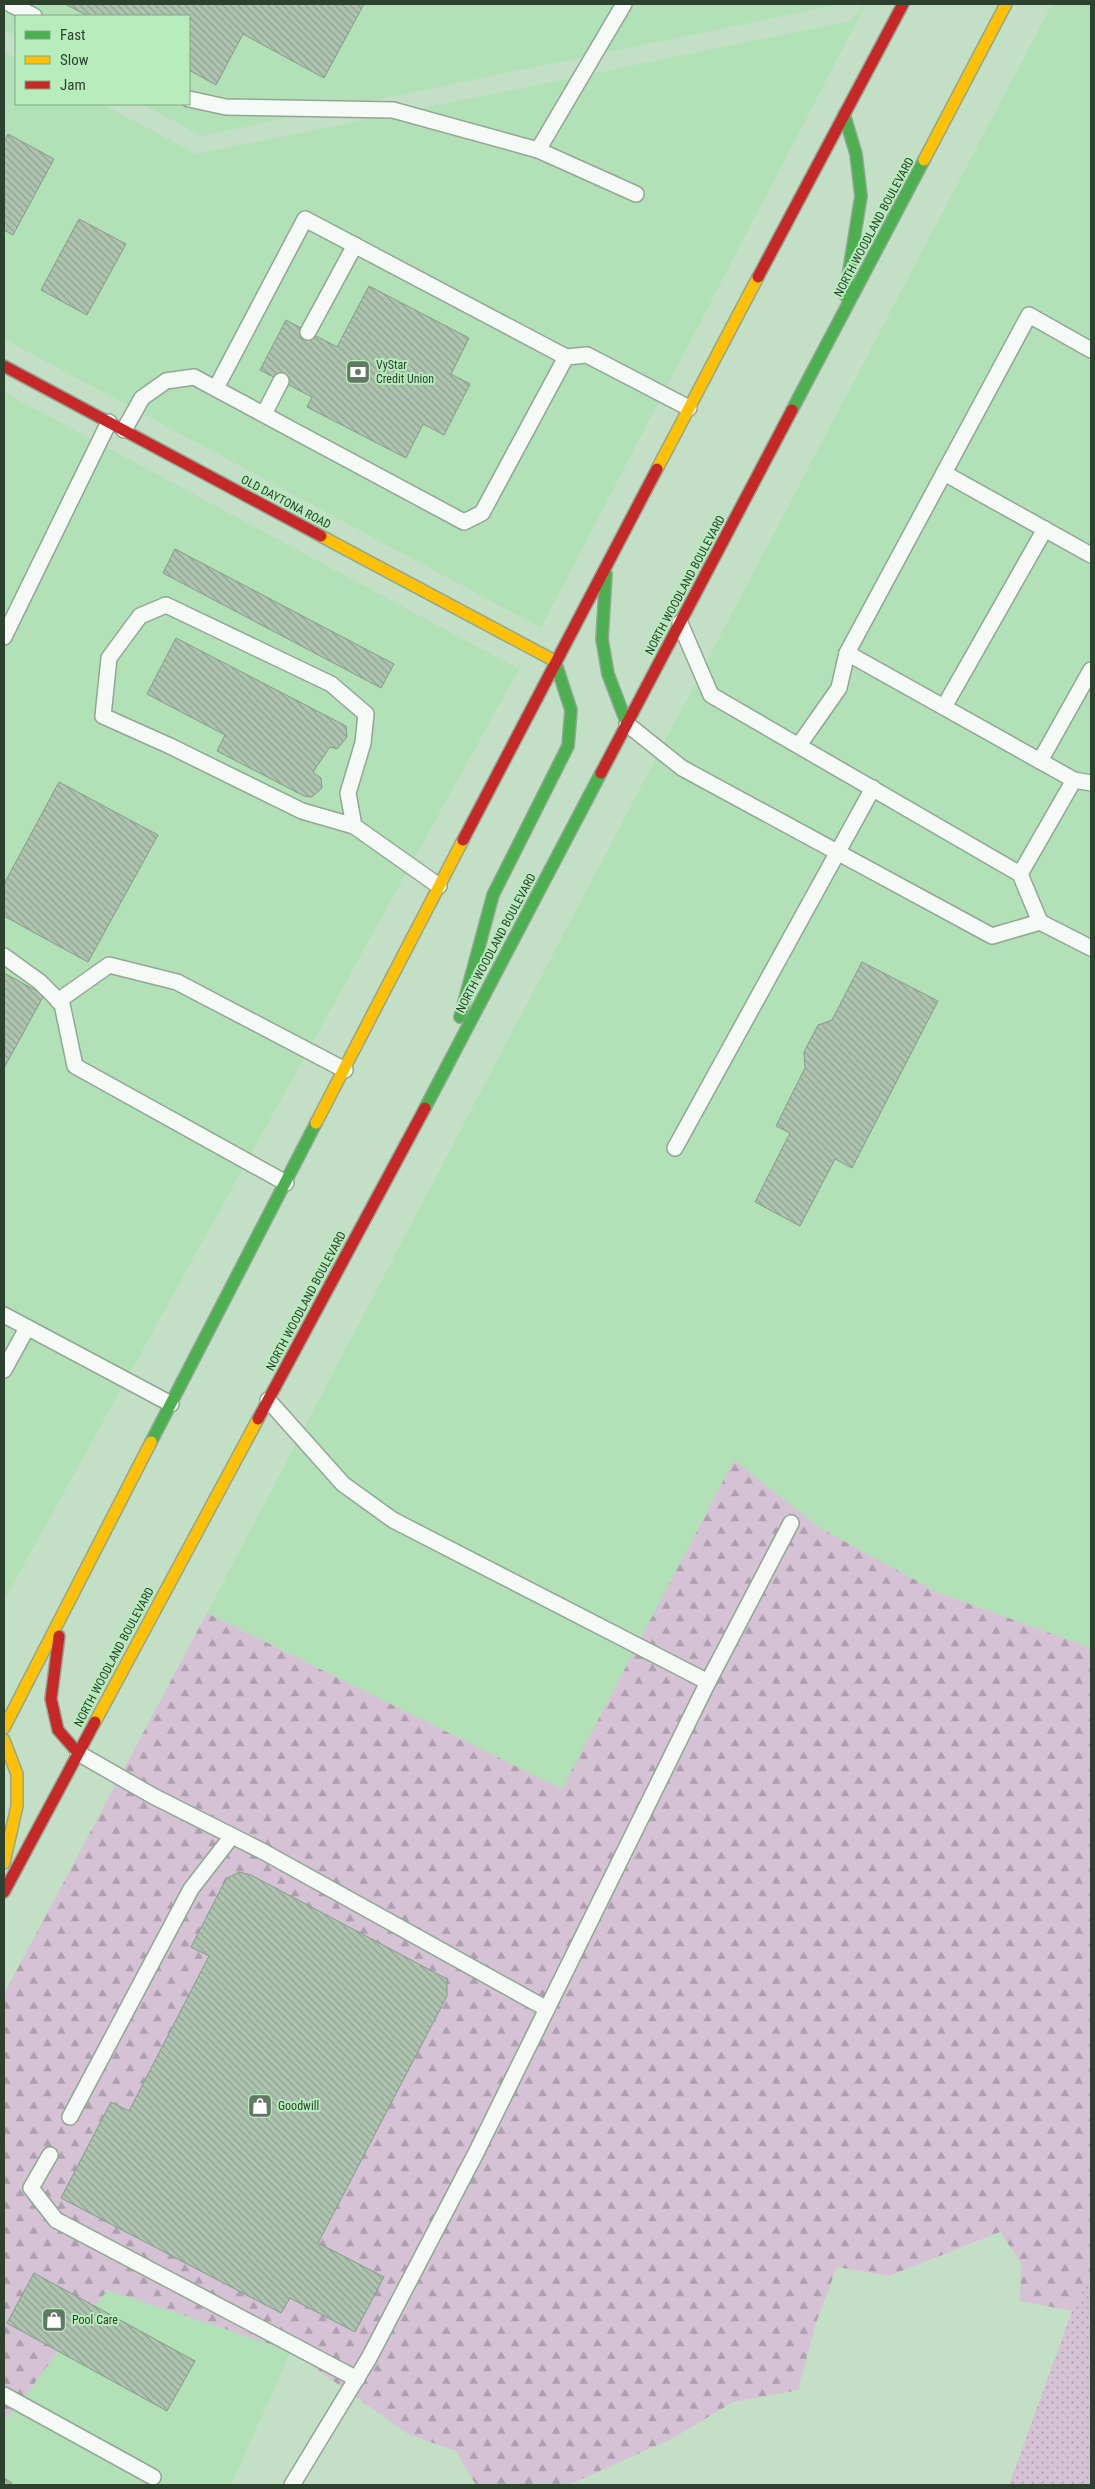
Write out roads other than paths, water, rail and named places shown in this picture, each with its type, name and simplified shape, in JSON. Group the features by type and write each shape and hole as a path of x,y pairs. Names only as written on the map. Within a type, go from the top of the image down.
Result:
{"main road":[{"path":"4,1728 555,661 902,4"},
{"name":"NORTH WOODLAND BOULEVARD","path":"4,1892 447,1066 1006,4"},
{"path":"841,319 861,196 856,154 844,114"},
{"name":"OLD DAYTONA ROAD","path":"4,366 555,661"},
{"path":"606,564 602,639 608,674 627,724"},
{"path":"447,1066 493,896 568,746 571,710 555,661"},
{"path":"62,1617 51,1699 58,1730 78,1753"},
{"path":"4,1740 17,1774 17,1806 4,1863"}],"lane":[{"path":"10,4 32,15"},
{"path":"538,150 624,4"},
{"path":"190,99 226,107 393,110 538,150 636,194"},
{"path":"216,388 305,219 566,357 587,355 689,408"},
{"path":"308,332 355,246"},
{"path":"799,745 840,688 848,653 1029,315 1091,350"},
{"path":"124,430 142,398 166,381 194,376 464,522 482,513 566,357"},
{"path":"264,414 282,381"},
{"path":"4,637 109,422"},
{"path":"944,473 1091,555"},
{"path":"944,707 1045,529"},
{"path":"354,826 348,793 363,743 366,714 331,684 166,605 140,616 109,658 103,716 302,810 354,826 439,886"},
{"path":"680,623 712,694 1020,874 1040,922 1091,948"},
{"path":"848,653 1074,780 1091,783"},
{"path":"1040,761 1091,670"},
{"path":"627,724 682,768 992,936 1040,922"},
{"path":"1020,874 1074,780"},
{"path":"675,1148 873,788"},
{"path":"4,956 40,982 62,1004 75,1066 286,1183"},
{"path":"58,1001 110,965 177,982 345,1070"},
{"path":"4,1316 171,1404"},
{"path":"4,1370 27,1328"},
{"path":"268,1400 343,1484 401,1525 708,1682"},
{"path":"292,2485 357,2379 476,2153 708,1682 791,1523"},
{"path":"78,1753 153,1796 232,1836 548,2009"},
{"path":"70,2117 191,1889 232,1836"},
{"path":"50,2155 31,2188 56,2220 357,2379"},
{"path":"4,2395 152,2477"}],"place":[{"name":"VyStar Credit Union","path":"358,372"},
{"name":"Goodwill","path":"260,2106"},
{"name":"Pool Care","path":"54,2320"}]}
